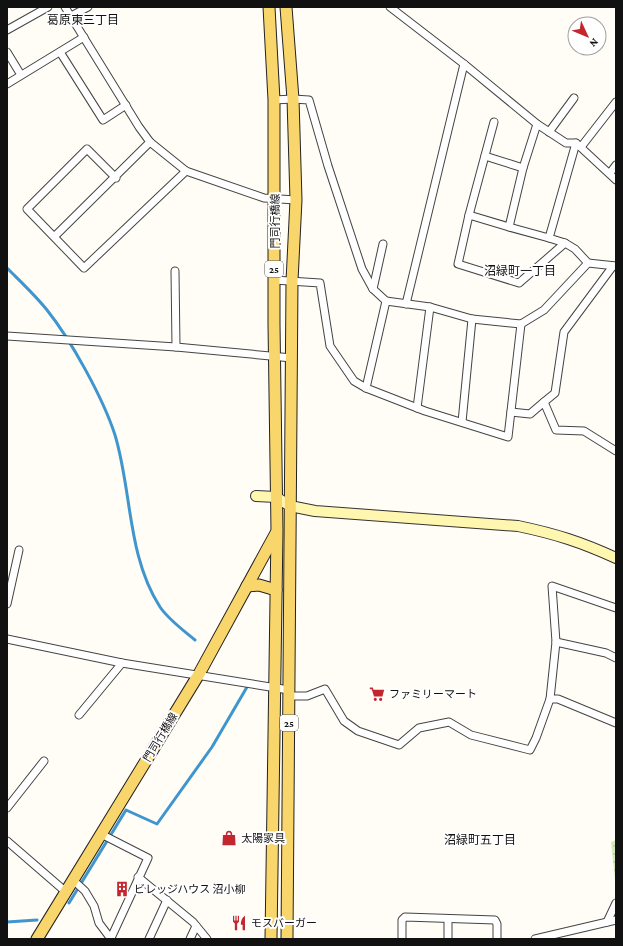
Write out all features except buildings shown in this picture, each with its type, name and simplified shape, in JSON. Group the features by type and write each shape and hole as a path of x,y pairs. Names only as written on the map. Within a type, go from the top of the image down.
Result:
{"main road":[{"name":"門司行橋線","path":"269,7 274,100 274,358 277,531 271,939"},
{"name":"門司行橋線","path":"286,7 293,98 296,200 292,282 287,939"},
{"name":"門司行橋線","path":"37,939 66,892 75,882 199,674 290,506"},
{"path":"247,586 259,585 276,590"}],"street":[{"path":"7,30 48,7"},
{"path":"66,7 150,142 186,171 264,198 275,200 296,200"},
{"path":"71,16 88,7"},
{"path":"390,7 464,64 537,124 566,143 578,145 616,180"},
{"path":"7,84 84,37"},
{"path":"7,52 21,75"},
{"path":"60,52 103,120 126,105"},
{"path":"406,304 464,64"},
{"path":"274,100 293,98 309,100 328,166 362,269 373,289 386,301 430,307 472,319 522,324 544,310 588,263"},
{"path":"549,132 574,98"},
{"path":"549,238 578,145 616,102"},
{"path":"494,122 469,215 458,264 519,283 565,243"},
{"path":"509,227 523,168 537,124"},
{"path":"55,236 116,178 150,142"},
{"path":"116,178 87,149 27,209 55,236 84,268 186,171"},
{"path":"485,156 523,168"},
{"path":"610,173 616,165"},
{"path":"469,215 565,243 575,249 588,263 615,266"},
{"path":"373,289 383,244"},
{"path":"512,412 530,414 555,393 564,332 615,266"},
{"path":"175,271 176,347"},
{"path":"274,280 292,282 320,282 330,346 354,381 366,388 417,408 508,437 522,324"},
{"path":"366,388 386,301"},
{"path":"417,408 430,307"},
{"path":"462,422 472,319"},
{"path":"7,336 176,347 274,358 292,358"},
{"path":"544,402 556,430 584,431 616,451"},
{"path":"256,496 276,497 290,506 315,511 518,526 550,532 583,543 616,558"},
{"path":"7,604 19,550"},
{"path":"7,639 122,663 199,674 274,688 289,693 307,696 325,689 344,721 358,731 399,745 419,728 449,722 470,735 530,750 536,738 550,699 556,642 552,586 616,608"},
{"path":"556,642 606,653 616,658"},
{"path":"79,715 122,663"},
{"path":"550,699 558,699 616,723"},
{"path":"7,808 44,761"},
{"path":"75,882 83,889 94,906 99,923 111,939 138,877 148,858 103,836"},
{"path":"7,841 66,892"},
{"path":"138,877 196,926 207,939"},
{"path":"149,939 166,900"},
{"path":"607,922 616,903"},
{"path":"402,939 402,920 405,918 495,920 497,924 496,939"},
{"path":"448,919 448,939"},
{"path":"535,939 554,937 616,920"},
{"path":"190,939 196,926"}],"green space":[{"path":"616,840 616,889 611,842"}],"waterway":[{"path":"7,268 38,299 56,322 76,353 95,387 115,435 125,478 136,545 141,566 149,587 164,612 176,625 195,640"},
{"path":"69,903 126,810 157,824 212,747 247,687"},
{"path":"7,922 37,920"}],"place":[{"name":"ファミリーマート","path":"377,694"},
{"name":"太陽家具","path":"229,838"},
{"name":"ビレッジハウス 沼小柳","path":"122,889"},
{"name":"モスバーガー","path":"239,923"}],"district":[{"name":"葛原東三丁目","path":"83,20"},
{"name":"沼緑町一丁目","path":"520,271"},
{"name":"沼緑町五丁目","path":"480,840"}]}
